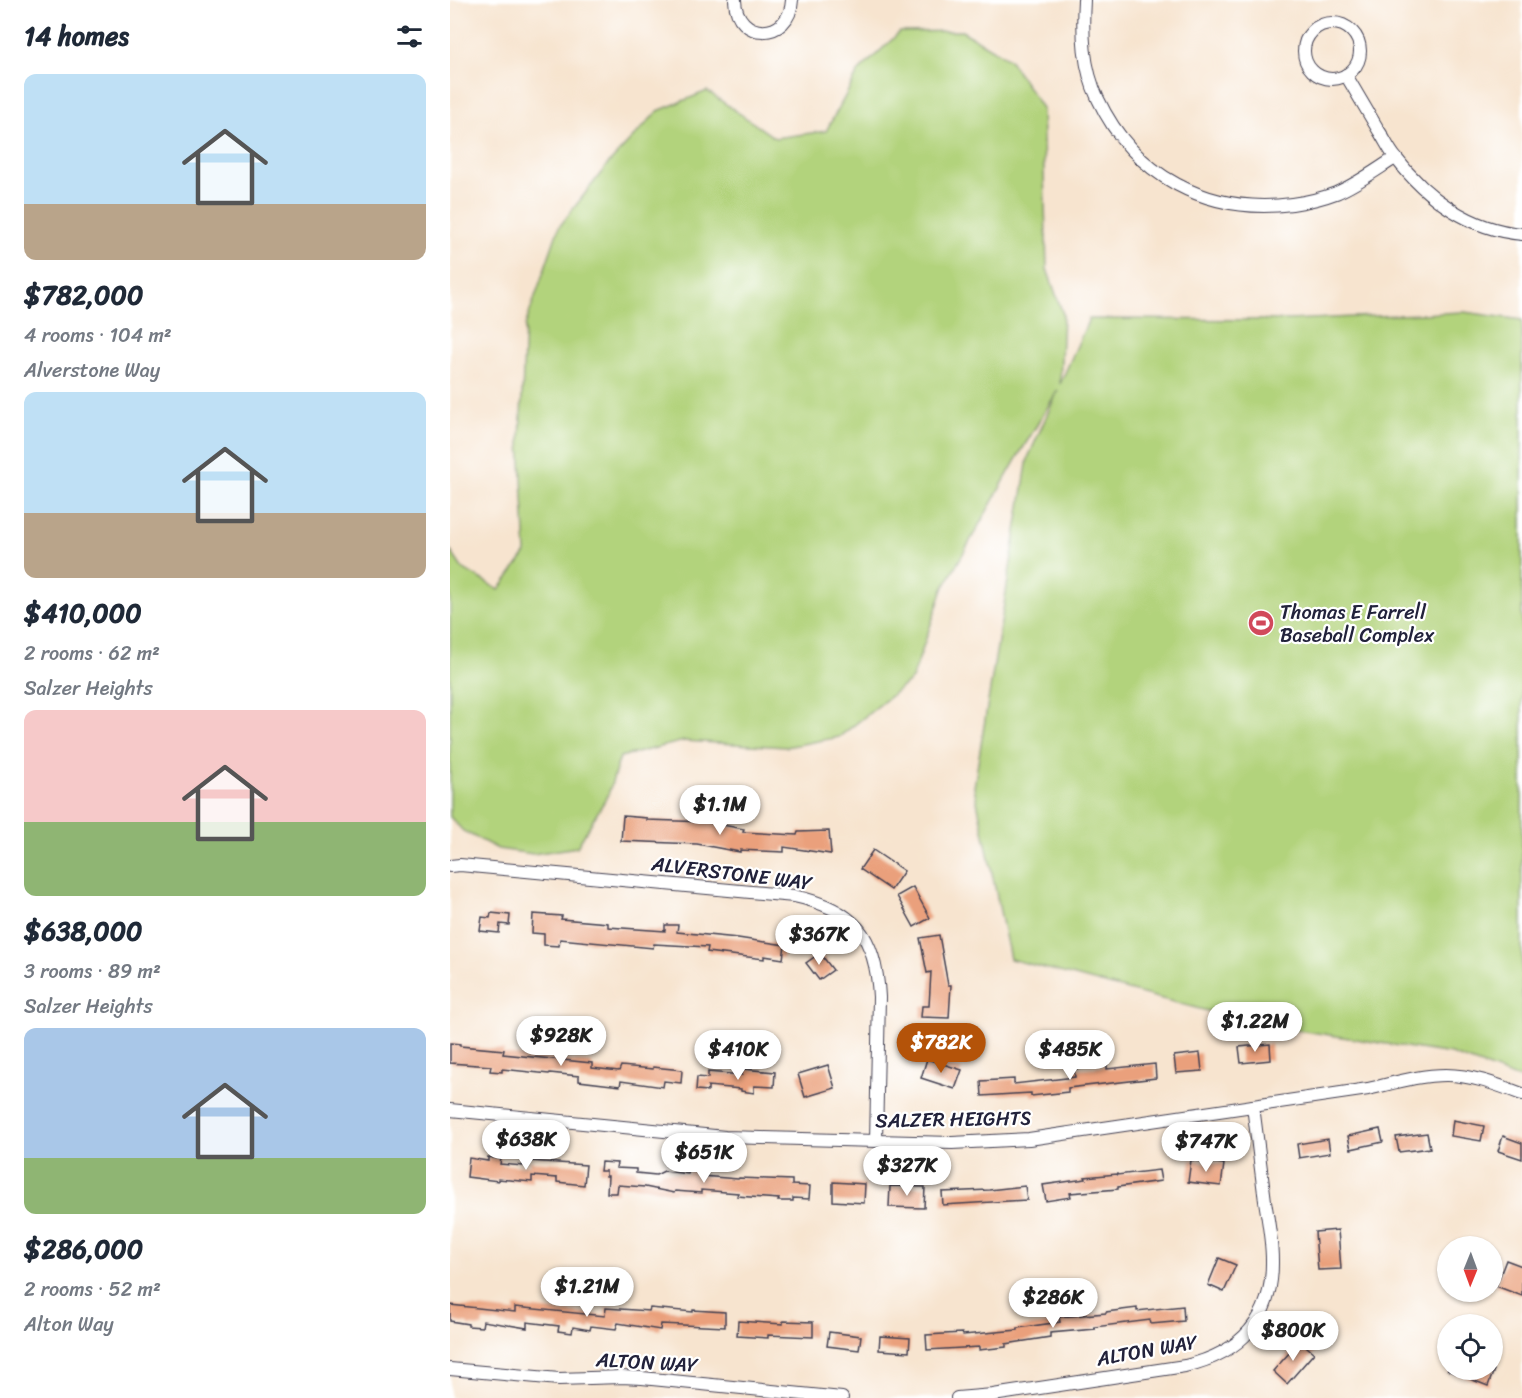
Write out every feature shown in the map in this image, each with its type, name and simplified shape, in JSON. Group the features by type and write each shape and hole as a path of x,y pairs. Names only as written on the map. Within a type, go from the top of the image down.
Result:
{"street":[{"path":"735,0 736,10 746,26 764,31 773,30 782,25 792,9 792,0"},
{"path":"1084,0 1083,39 1087,66 1097,97 1110,122 1127,146 1170,182 1193,193 1216,200 1270,207 1303,202 1335,193 1362,180 1395,158"},
{"path":"1340,24 1355,35 1359,43 1358,62 1346,75 1338,79 1328,79 1319,76 1306,64 1304,45 1307,37 1322,25 1340,24"},
{"path":"1346,75 1395,158 1431,195 1453,212 1477,223 1522,234"},
{"name":"ALVERSTONE WAY","path":"450,866 460,865 794,896 821,903 842,914 863,935 875,962 878,978 876,1141"},
{"name":"SALZER HEIGHTS","path":"450,1110 725,1137 952,1143 1029,1139 1368,1089 1424,1077 1446,1075 1467,1076 1522,1094"},
{"name":"ALTON WAY","path":"957,1398 993,1396 1185,1366 1223,1353 1239,1342 1258,1318 1266,1302 1270,1288 1272,1261 1253,1106"},
{"name":"ALTON WAY","path":"450,1369 559,1379 642,1378 842,1398"}],"green space":[{"path":"962,31 1009,59 1042,108 1047,269 1063,314 1060,384 1089,319 1289,320 1464,312 1522,320 1522,1080 1451,1054 1253,1023 1010,959 974,787 1028,458 1058,390 943,589 912,679 839,737 786,747 684,741 620,757 608,795 577,847 533,854 498,849 463,831 450,817 450,550 462,568 499,590 526,553 520,441 525,326 559,227 608,164 658,111 707,91 775,138 826,131 859,71 900,32"}],"building":[{"path":"623,816 647,818 647,820 707,822 744,829 743,832 797,835 798,832 829,831 831,854 784,847 784,852 740,850 740,852 697,844 621,841"},
{"path":"873,850 904,871 891,890 860,869"},
{"path":"913,887 930,918 914,927 897,896"},
{"path":"491,913 510,915 509,925 500,924 499,933 480,931 482,917 490,918"},
{"path":"533,914 608,923 608,927 665,931 665,925 678,925 677,932 785,945 783,959 707,952 708,947 654,944 653,948 560,939 559,946 544,945 544,934 532,933"},
{"path":"939,935 948,985 951,985 949,1018 921,1017 922,1006 929,1006 931,972 927,973 920,938"},
{"path":"820,953 833,970 819,980 806,963"},
{"path":"450,1043 504,1050 503,1054 592,1063 592,1068 619,1071 621,1066 682,1070 681,1083 664,1081 663,1087 621,1081 620,1086 579,1081 579,1076 502,1069 502,1072 490,1071 491,1066 450,1063"},
{"path":"1270,1044 1271,1060 1241,1063 1239,1047"},
{"path":"1200,1053 1202,1071 1176,1073 1174,1056"},
{"path":"927,1059 962,1070 955,1089 921,1078"},
{"path":"1155,1064 1156,1078 1068,1088 1068,1092 1031,1096 1031,1093 982,1096 981,1081 1014,1079 1014,1084 1075,1077 1074,1069 1107,1066 1107,1069"},
{"path":"828,1065 835,1088 805,1097 798,1074"},
{"path":"743,1069 775,1072 774,1087 754,1086 754,1093 741,1091 741,1089 708,1086 708,1091 696,1090 697,1077 708,1078 708,1072 742,1075"},
{"path":"1453,1120 1484,1126 1481,1141 1451,1136"},
{"path":"1380,1129 1383,1142 1351,1149 1348,1136"},
{"path":"1427,1133 1430,1148 1399,1152 1396,1137"},
{"path":"1503,1136 1522,1143 1522,1159 1498,1151"},
{"path":"1328,1139 1330,1153 1299,1158 1297,1144"},
{"path":"488,1157 501,1159 500,1164 523,1166 523,1164 529,1165 530,1161 586,1165 584,1185 557,1182 557,1178 532,1176 532,1182 467,1177 469,1158 488,1161"},
{"path":"1191,1160 1224,1164 1221,1186 1188,1182"},
{"path":"601,1162 617,1163 616,1168 636,1169 636,1173 656,1175 664,1171 688,1174 689,1170 702,1171 702,1176 792,1180 792,1185 810,1186 809,1199 793,1198 793,1201 778,1201 779,1199 737,1196 738,1193 701,1190 701,1193 675,1191 674,1193 645,1187 618,1185 617,1193 607,1193 608,1176 606,1176 606,1171 600,1171"},
{"path":"1159,1170 1161,1181 1118,1187 1118,1189 1070,1193 1071,1197 1046,1201 1043,1185 1086,1179 1085,1177"},
{"path":"833,1182 865,1184 864,1203 833,1201"},
{"path":"890,1186 925,1187 924,1208 889,1207"},
{"path":"1025,1186 1027,1200 943,1205 942,1192"},
{"path":"1338,1230 1341,1269 1318,1270 1315,1232"},
{"path":"1219,1258 1236,1265 1224,1292 1208,1285"},
{"path":"1506,1260 1522,1266 1522,1296 1503,1289 1503,1268"},
{"path":"450,1305 515,1312 515,1307 605,1316 606,1308 725,1312 725,1327 661,1324 660,1330 618,1323 616,1329 591,1326 590,1330 573,1327 572,1333 558,1331 559,1326 527,1322 527,1328 483,1321 482,1327 468,1326 468,1324 450,1321"},
{"path":"1183,1306 1184,1321 1151,1324 1150,1320 1094,1327 1095,1329 1050,1333 1050,1337 1006,1344 1006,1347 979,1350 979,1347 927,1350 926,1335 962,1333 963,1335 1018,1330 1018,1328 1060,1322 1059,1317 1137,1308 1137,1311"},
{"path":"738,1321 783,1324 783,1321 813,1322 813,1337 737,1336"},
{"path":"829,1332 861,1336 859,1350 827,1346"},
{"path":"880,1336 910,1338 909,1352 879,1350"},
{"path":"1300,1341 1314,1353 1287,1384 1273,1371"},
{"path":"1473,1380 1490,1380 1488,1386"}],"place":[{"name":"Thomas E Farrell Baseball Complex","path":"1261,623"}]}
